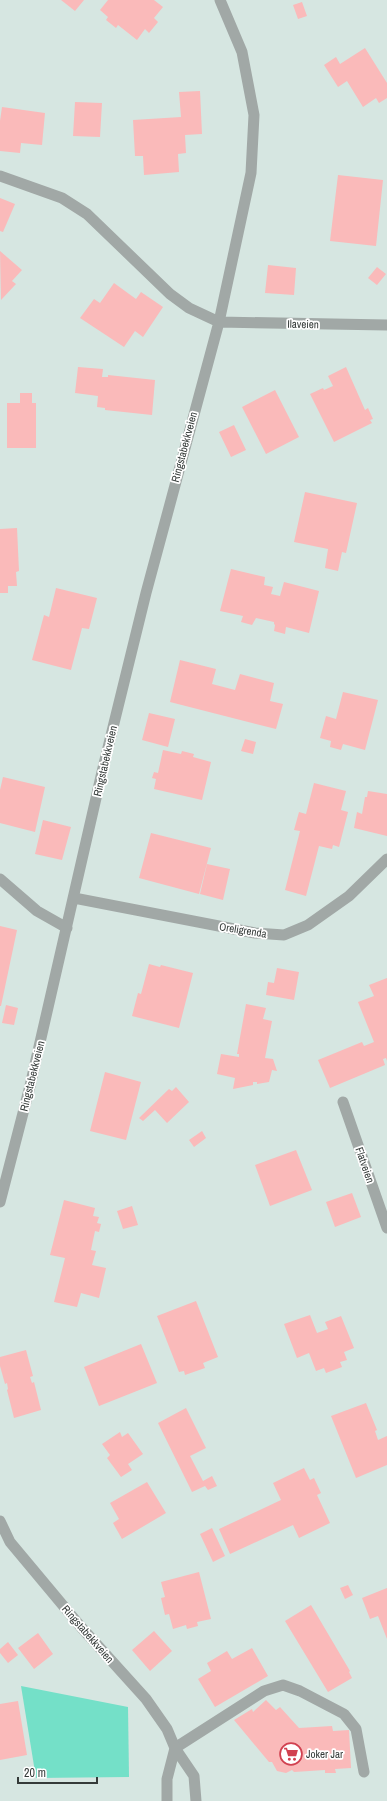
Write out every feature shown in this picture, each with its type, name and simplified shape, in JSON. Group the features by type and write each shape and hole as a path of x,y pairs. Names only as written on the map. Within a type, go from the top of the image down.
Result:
{"street":[{"name":"Ringstabekkveien","path":"0,1202 30,1086 102,772 146,593 219,322 251,173 254,115 242,52 220,0"},
{"path":"0,176 62,198 87,214 170,294 190,308 219,322"},
{"name":"Ilaveien","path":"219,322 387,325"},
{"name":"Oreligrenda","path":"74,898 255,933 284,935 308,926 349,896 387,859"},
{"path":"0,879 37,911 67,928"},
{"name":"Flatveien","path":"343,1102 387,1228"},
{"name":"Ringstabekkveien","path":"0,1521 10,1542 80,1627 146,1699 167,1729 175,1748 194,1776 196,1801"},
{"path":"167,1801 167,1779 175,1748 264,1691 283,1685 300,1691 344,1714 356,1729 364,1772"}],"green space":[{"path":"21,1686 128,1707 129,1777 36,1778"}],"building":[{"path":"61,0 84,0 75,11"},
{"path":"108,0 154,0 163,7 154,18 158,22 149,33 145,29 137,40 118,25 116,28 106,20 108,17 100,10"},
{"path":"302,2 307,16 298,19 293,5"},
{"path":"365,48 387,83 387,98 379,103 376,98 363,107 347,81 338,87 324,65 336,57 340,64"},
{"path":"200,91 202,134 185,135 186,153 178,154 179,172 144,175 143,156 135,156 133,120 181,117 179,92"},
{"path":"75,102 102,103 100,137 73,136"},
{"path":"2,107 45,113 42,145 21,143 20,153 0,151 0,121"},
{"path":"338,175 383,180 376,246 330,241"},
{"path":"0,198 15,204 3,232 0,231"},
{"path":"0,251 22,270 12,281 16,284 1,300"},
{"path":"268,265 296,268 294,295 265,293"},
{"path":"377,267 386,274 377,285 368,278"},
{"path":"114,283 136,299 141,292 163,307 143,337 135,331 124,347 80,318 94,299 100,303"},
{"path":"78,367 103,369 102,377 108,377 108,375 155,380 152,415 105,410 105,408 97,407 98,396 75,393"},
{"path":"346,367 365,410 368,408 373,419 370,420 372,423 334,442 310,394 323,388 324,390 333,386 328,376"},
{"path":"275,390 299,437 266,454 242,407"},
{"path":"20,393 32,393 32,403 36,403 36,448 7,448 7,403 20,403"},
{"path":"234,425 246,450 231,457 219,432"},
{"path":"305,492 357,503 346,553 342,552 338,571 325,568 328,549 294,542"},
{"path":"17,528 19,571 16,572 17,586 8,586 8,593 0,593 0,529"},
{"path":"231,569 265,577 264,585 273,587 271,594 280,596 284,582 319,591 309,633 286,627 285,634 274,631 274,622 256,618 252,625 241,622 243,616 220,611"},
{"path":"56,588 97,598 89,629 82,628 71,670 32,660 44,615 49,617"},
{"path":"180,660 216,669 212,684 235,690 240,674 274,683 270,701 283,704 276,729 170,702"},
{"path":"343,692 378,700 365,750 343,744 341,750 330,747 331,741 320,738 326,716 336,719"},
{"path":"149,713 175,719 168,747 142,740"},
{"path":"245,739 256,742 253,754 241,751"},
{"path":"163,750 181,754 182,751 194,754 193,757 211,762 202,800 154,789 156,779 152,778 154,772 158,773"},
{"path":"3,777 45,787 35,832 0,823 0,790"},
{"path":"314,783 346,791 341,810 348,812 339,847 333,845 332,849 319,846 306,896 285,890 300,831 294,830 299,812 306,814"},
{"path":"368,791 387,794 387,836 354,828 357,812 362,814 365,797 367,797"},
{"path":"43,820 71,827 62,860 35,854"},
{"path":"151,833 211,848 199,894 139,878"},
{"path":"207,864 230,869 223,900 200,894"},
{"path":"0,926 17,930 1,1006 0,1006"},
{"path":"149,964 160,967 161,965 193,973 179,1028 132,1016 138,993 141,994"},
{"path":"277,968 299,972 294,1000 266,995 268,982 274,983"},
{"path":"387,978 387,1061 386,1058 383,1059 385,1065 330,1088 318,1060 362,1042 364,1046 374,1042 358,1002 374,996 369,985"},
{"path":"246,1004 266,1008 263,1019 272,1021 265,1058 273,1059 277,1071 272,1070 269,1082 257,1084 257,1082 253,1082 253,1085 233,1089 235,1078 217,1074 221,1054 239,1057 239,1054 237,1054"},
{"path":"6,1005 18,1008 14,1025 2,1023"},
{"path":"105,1072 141,1082 126,1140 90,1131"},
{"path":"176,1087 189,1102 167,1123 155,1110 143,1121 139,1118 169,1089 172,1091"},
{"path":"202,1131 206,1138 194,1147 189,1140"},
{"path":"296,1150 312,1190 270,1206 255,1165"},
{"path":"352,1193 361,1217 335,1227 326,1202"},
{"path":"64,1200 95,1208 93,1216 99,1217 97,1223 101,1224 99,1232 95,1231 91,1250 96,1251 92,1265 106,1268 99,1298 81,1293 77,1307 54,1302 65,1258 50,1255"},
{"path":"132,1206 138,1225 123,1229 117,1211"},
{"path":"196,1301 218,1357 203,1363 205,1368 185,1375 184,1371 179,1372 157,1316"},
{"path":"310,1315 317,1333 328,1329 325,1322 341,1316 354,1348 344,1352 347,1360 340,1362 342,1367 326,1373 324,1368 316,1371 309,1353 297,1358 284,1324"},
{"path":"141,1344 157,1383 99,1406 84,1367"},
{"path":"26,1350 33,1376 30,1377 32,1383 34,1382 41,1410 14,1418 7,1390 7,1383 5,1384 0,1366 0,1357"},
{"path":"366,1403 377,1430 375,1431 378,1440 387,1436 387,1465 356,1478 331,1416"},
{"path":"186,1408 206,1448 190,1456 203,1481 212,1476 217,1486 208,1490 205,1486 192,1492 158,1423"},
{"path":"120,1432 122,1437 128,1433 143,1454 128,1464 132,1470 121,1477 107,1458 110,1455 102,1444"},
{"path":"304,1468 310,1480 314,1478 321,1493 317,1495 330,1523 299,1538 293,1525 230,1554 219,1529 281,1500 273,1483"},
{"path":"147,1482 166,1513 122,1539 113,1523 119,1519 110,1503"},
{"path":"212,1528 225,1556 213,1562 200,1534"},
{"path":"199,1572 211,1619 197,1622 198,1626 187,1629 186,1625 173,1629 169,1614 165,1615 161,1598 165,1597 161,1582"},
{"path":"348,1585 353,1595 345,1599 340,1588"},
{"path":"387,1588 387,1639 378,1616 370,1619 362,1598"},
{"path":"311,1605 350,1671 349,1672 352,1678 328,1692 285,1621"},
{"path":"154,1631 172,1651 150,1671 132,1650"},
{"path":"38,1633 53,1654 34,1669 18,1648"},
{"path":"8,1642 18,1655 8,1663 0,1653 0,1649"},
{"path":"252,1648 268,1676 215,1707 198,1679 211,1671 207,1663 227,1651 232,1659"},
{"path":"266,1700 276,1710 280,1707 299,1728 332,1726 333,1731 349,1730 351,1768 335,1769 336,1773 325,1773 325,1770 294,1772 292,1770 286,1773 277,1771 272,1762 269,1762 234,1720 252,1709 253,1712"},
{"path":"18,1701 27,1755 0,1760 0,1704"}],"place":[{"name":"Joker Jar","path":"291,1754"}]}
